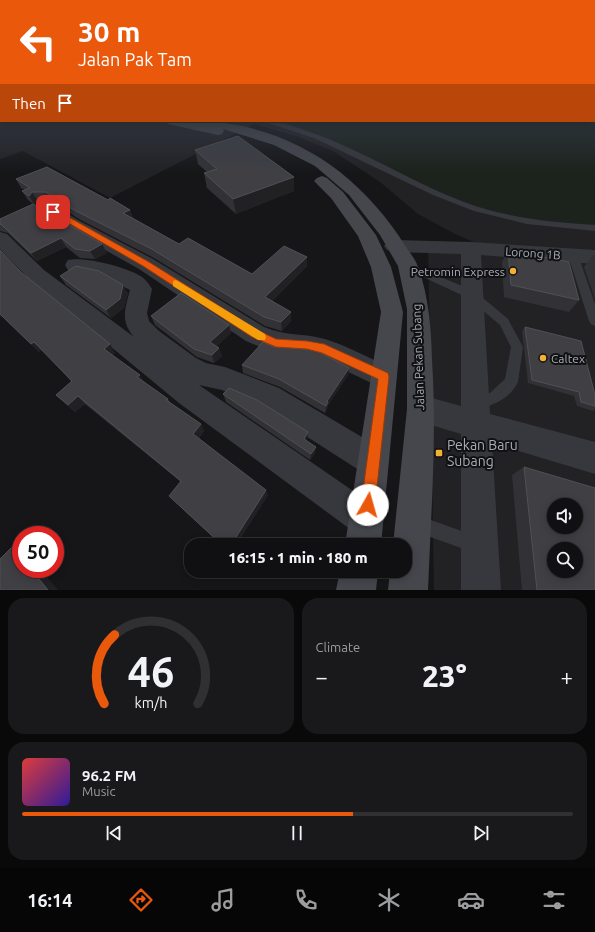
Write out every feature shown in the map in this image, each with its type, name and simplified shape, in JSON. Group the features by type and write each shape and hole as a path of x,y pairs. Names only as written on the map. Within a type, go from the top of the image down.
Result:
{"main road":[{"name":"Jalan Pekan Subang","path":"177,122 232,134 264,146 306,166 337,195 367,236 380,267 392,312 365,532"},
{"name":"Jalan Pekan Subang","path":"207,122 242,130 278,142 320,163 355,192 388,233 394,246 408,266 418,309 421,409 408,590"},
{"path":"356,590 358,578"}],"street":[{"path":"44,206 72,224 146,264 255,334 276,343 307,345 324,349 384,377"},
{"path":"0,238 37,275 365,532"},
{"name":"Lorong 1B","path":"394,246 471,248 595,257"},
{"path":"471,248 481,590"},
{"path":"75,265 130,278 138,283 141,289 135,313 139,326 150,338 187,366 200,374 225,379 269,397 373,461"},
{"path":"421,409 476,414 595,458"}],"lane":[{"path":"269,122 300,129 328,140 461,204 505,218 595,228"},
{"path":"573,255 595,321"},
{"path":"408,266 472,295 504,322 517,347 511,382 476,414"},
{"path":"413,523 480,546"}],"shaded area":[{"path":"0,122 595,122 595,590 434,590 428,241 476,243 457,235 418,214 380,182 333,151 296,136 254,124 110,198 23,151 0,159"},
{"path":"283,122 594,122 595,224 529,218 496,211 464,201 440,192 350,147 304,128"}],"building":[{"path":"238,136 294,177 233,199 204,173 217,169 195,150"},
{"path":"47,167 108,200 110,198 130,210 123,213 179,244 188,238 252,274 284,246 307,257 265,297 291,312 281,322 264,317 150,248 74,210 46,192 32,192 29,196 22,191 30,188 16,179"},
{"path":"33,204 102,244 90,251 75,249 61,238 31,253 0,224 0,219"},
{"path":"0,250 22,273 110,344 104,349 140,375 137,377 168,399 166,400 201,424 193,434 266,490 235,538 214,538 169,496 181,481 78,396 68,405 56,395 72,381 34,342 31,344 0,314"},
{"path":"508,250 569,262 579,300 511,285"},
{"path":"76,266 99,271 123,285 120,299 106,310 60,276"},
{"path":"181,293 229,325 210,342 219,348 212,355 194,349 151,316"},
{"path":"525,327 581,341 595,395 595,406 581,402 579,392 532,380"},
{"path":"263,342 274,347 307,349 319,352 349,368 327,401 326,406 279,379 242,365"},
{"path":"229,388 257,400 308,432 304,439 316,447 311,454 223,394"},
{"path":"524,467 595,488 595,590 537,590"},
{"path":"12,547 12,578 38,578 48,590 0,590 0,559"}],"slow traffic":[{"path":"176,284 261,337"}],"place":[{"name":"Petromin Express","path":"513,271"},
{"name":"Caltex","path":"543,358"},
{"name":"Pekan Baru Subang","path":"439,453"}],"route":[{"path":"53,212 72,224 146,264 255,334 276,343 307,345 324,349 384,377 368,505"}]}
